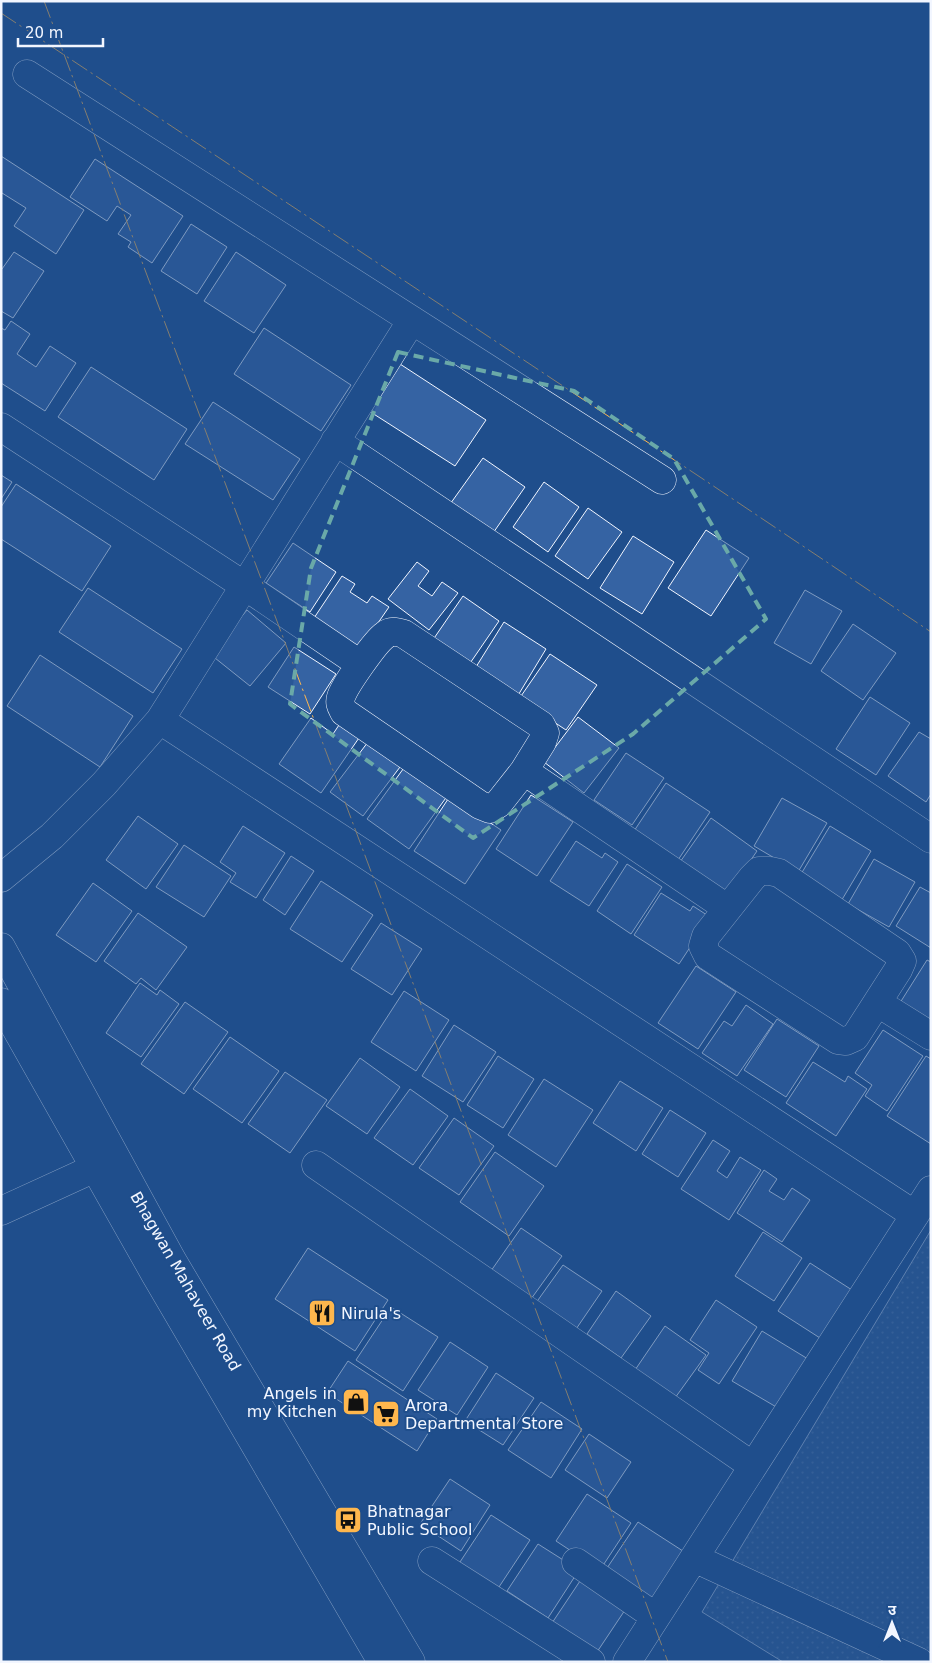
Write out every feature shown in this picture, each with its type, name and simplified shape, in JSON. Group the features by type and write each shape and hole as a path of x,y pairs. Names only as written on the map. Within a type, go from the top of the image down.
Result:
{"street":[{"path":"27,74 662,480"},
{"path":"1,878 52,836 104,784 160,720 412,320"},
{"path":"1,427 360,664"},
{"path":"335,441 931,839"},
{"path":"393,631 404,634 541,726 545,733 542,742 524,771 498,804 490,809 480,805 344,712 340,705 341,697 360,664 384,635 393,631"},
{"path":"160,720 915,1215"},
{"path":"524,771 727,908"},
{"path":"759,871 779,873 897,953 902,961 878,1003 856,1037 846,1041 838,1040 708,956 703,946 706,936 759,871"},
{"name":"Bhagwan Mahaveer Road","path":"1,947 172,1260 411,1662"},
{"name":"Bhagwan Mahaveer Road","path":"1,1002 95,1168 382,1662"},
{"path":"878,1003 931,1036"},
{"path":"316,1165 753,1466"},
{"path":"1,1211 95,1168"},
{"path":"627,1662 931,1190"},
{"path":"694,1558 919,1662"},
{"path":"432,1560 591,1662"},
{"path":"576,1562 656,1617"}],"highlighted area":[{"path":"398,352 574,391 674,459 766,619 633,734 473,838 290,704 311,568"}],"shaded area":[{"path":"931,1230 931,1662 783,1662 702,1612"}],"building":[{"path":"1,156 84,210 56,254 14,226 26,208 2,193 1,195"},
{"path":"95,159 183,216 152,263 128,247 131,242 118,234 131,215 117,206 107,221 70,197"},
{"path":"191,224 227,247 197,294 161,271"},
{"path":"14,252 44,271 13,318 1,311 1,268"},
{"path":"236,252 286,285 254,333 204,301"},
{"path":"11,321 30,334 17,354 36,367 50,346 76,363 45,411 1,383 1,328 5,330"},
{"path":"264,328 351,385 321,431 234,374"},
{"path":"400,364 486,420 455,466 369,411"},
{"path":"91,367 187,429 154,480 58,417"},
{"path":"213,402 300,459 273,500 185,444"},
{"path":"483,458 525,487 491,536 448,507"},
{"path":"1,475 12,482 1,499"},
{"path":"544,482 579,507 548,552 513,527"},
{"path":"16,484 111,546 82,591 1,539 1,507"},
{"path":"588,508 622,532 588,579 555,556"},
{"path":"706,530 749,558 711,616 668,588"},
{"path":"633,536 674,562 642,614 600,588"},
{"path":"293,543 336,572 310,612 266,583"},
{"path":"417,562 429,571 418,586 432,596 442,582 458,593 429,630 388,599"},
{"path":"342,576 355,584 350,592 367,603 372,596 389,607 360,649 314,618"},
{"path":"88,588 182,649 153,693 59,632"},
{"path":"805,590 842,611 811,664 774,643"},
{"path":"463,596 499,621 464,672 428,647"},
{"path":"247,610 286,643 250,686 210,654"},
{"path":"504,622 546,649 514,702 471,675"},
{"path":"853,624 896,653 863,700 821,671"},
{"path":"294,647 336,674 310,714 268,687"},
{"path":"550,654 597,685 566,730 519,699"},
{"path":"40,655 133,716 100,767 7,706"},
{"path":"870,697 910,723 876,775 836,749"},
{"path":"578,717 619,748 584,793 544,762"},
{"path":"311,718 333,734 341,722 361,735 321,793 279,764"},
{"path":"919,732 931,739 931,794 926,802 888,776"},
{"path":"368,742 400,767 363,816 330,792"},
{"path":"626,753 664,778 632,825 594,800"},
{"path":"406,765 448,795 409,849 367,819"},
{"path":"666,783 710,812 678,860 634,831"},
{"path":"531,795 573,822 537,876 496,849"},
{"path":"450,796 501,830 465,884 414,851"},
{"path":"782,798 827,823 798,872 754,846"},
{"path":"138,816 178,844 146,889 106,860"},
{"path":"711,818 757,851 727,895 680,862"},
{"path":"243,826 285,853 256,898 230,882 236,873 220,862"},
{"path":"830,826 871,851 840,903 798,879"},
{"path":"576,841 602,858 605,853 618,862 589,906 550,881"},
{"path":"184,845 231,876 204,917 156,887"},
{"path":"291,856 314,871 285,915 263,900"},
{"path":"874,859 915,882 889,927 848,904"},
{"path":"627,864 662,887 631,934 597,911"},
{"path":"321,881 373,915 342,962 290,929"},
{"path":"93,883 132,911 96,962 56,935"},
{"path":"920,887 931,893 931,948 896,926"},
{"path":"661,893 690,911 693,906 710,917 679,964 634,935"},
{"path":"138,913 187,947 156,990 141,978 136,984 104,961"},
{"path":"381,923 422,949 392,995 351,969"},
{"path":"927,960 931,962 931,1026 898,1006"},
{"path":"696,966 736,992 698,1049 658,1023"},
{"path":"140,983 157,995 160,990 179,1004 141,1057 106,1033"},
{"path":"404,991 449,1020 416,1071 371,1042"},
{"path":"185,1002 228,1032 184,1094 141,1064"},
{"path":"746,1005 773,1024 737,1076 702,1053 724,1021 732,1026"},
{"path":"777,1019 819,1046 786,1097 744,1070"},
{"path":"454,1025 496,1052 463,1102 422,1076"},
{"path":"883,1030 923,1056 887,1111 865,1096 872,1085 855,1073"},
{"path":"230,1037 279,1071 242,1123 193,1089"},
{"path":"498,1056 534,1079 503,1128 467,1105"},
{"path":"926,1056 931,1059 931,1144 887,1116"},
{"path":"360,1058 400,1087 367,1134 326,1106"},
{"path":"813,1062 845,1082 848,1076 867,1089 836,1136 786,1103"},
{"path":"285,1072 327,1100 290,1153 248,1124"},
{"path":"544,1079 593,1110 556,1167 508,1135"},
{"path":"620,1081 663,1108 636,1151 593,1123"},
{"path":"410,1089 448,1116 413,1165 374,1138"},
{"path":"670,1110 706,1133 678,1177 642,1154"},
{"path":"454,1118 494,1146 459,1195 419,1168"},
{"path":"713,1140 730,1151 717,1171 727,1178 740,1157 761,1170 729,1220 681,1189"},
{"path":"495,1152 544,1186 509,1236 460,1202"},
{"path":"764,1170 777,1179 769,1191 784,1200 792,1188 810,1200 782,1242 737,1213"},
{"path":"521,1228 562,1256 526,1306 486,1278"},
{"path":"763,1232 802,1258 774,1301 735,1276"},
{"path":"308,1248 388,1300 355,1351 275,1299"},
{"path":"810,1263 852,1290 820,1338 778,1311"},
{"path":"563,1265 602,1291 572,1335 533,1307"},
{"path":"616,1291 651,1316 621,1358 587,1334"},
{"path":"716,1300 757,1327 719,1384 698,1370 709,1353 690,1340"},
{"path":"391,1307 438,1337 403,1391 356,1360"},
{"path":"665,1326 706,1355 675,1398 635,1370"},
{"path":"762,1331 808,1359 778,1408 732,1381"},
{"path":"450,1342 488,1367 457,1415 418,1390"},
{"path":"348,1361 437,1419 417,1451 327,1393"},
{"path":"496,1373 534,1398 503,1445 465,1421"},
{"path":"541,1402 582,1429 551,1478 508,1450"},
{"path":"589,1434 631,1462 607,1498 565,1470"},
{"path":"450,1479 490,1505 461,1551 420,1524"},
{"path":"587,1494 631,1523 600,1570 556,1541"},
{"path":"491,1515 530,1540 497,1590 458,1565"},
{"path":"638,1522 686,1553 653,1603 605,1571"},
{"path":"538,1544 579,1570 548,1618 507,1591"},
{"path":"584,1575 629,1604 597,1652 552,1623"}],"power":[{"path":"44,1 668,1662"},
{"path":"1,13 931,632"}],"place":[{"name":"Nirula's","path":"322,1313"},
{"name":"Angels in my Kitchen","path":"356,1402"},
{"name":"Arora Departmental Store","path":"386,1414"},
{"name":"Bhatnagar Public School","path":"348,1520"}]}
